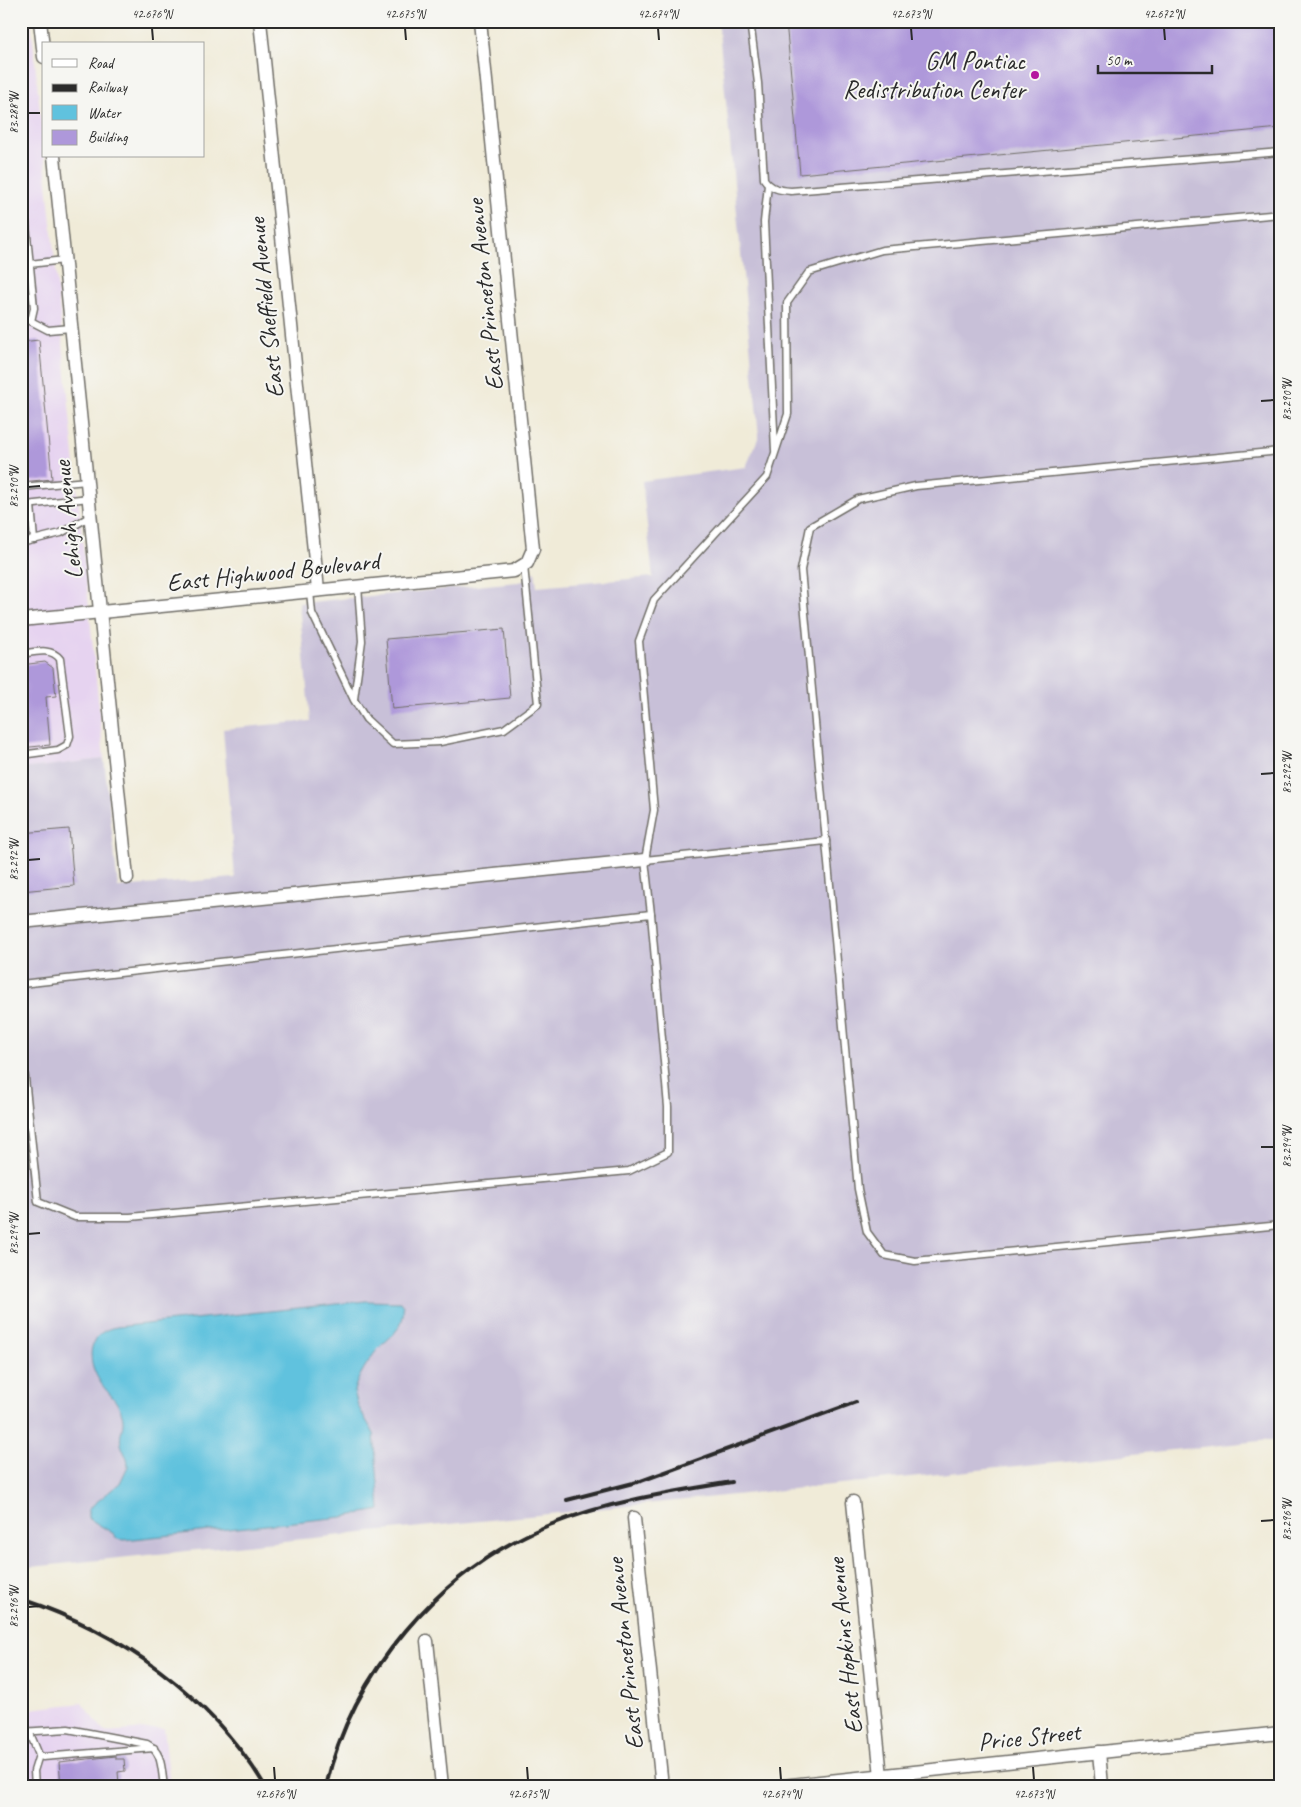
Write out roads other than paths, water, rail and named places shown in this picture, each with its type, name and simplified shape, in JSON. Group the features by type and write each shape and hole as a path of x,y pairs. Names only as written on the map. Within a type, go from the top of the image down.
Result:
{"street":[{"path":"40,21 42,42"},
{"name":"East Sheffield Avenue","path":"260,21 314,590"},
{"name":"East Princeton Avenue","path":"480,21 533,549 526,564"},
{"name":"Lehigh Avenue","path":"54,158 127,878"},
{"name":"East Highwood Boulevard","path":"21,620 514,571 526,564"},
{"path":"21,922 645,860"},
{"name":"East Hopkins Avenue","path":"853,1502 882,1781"},
{"name":"East Princeton Avenue","path":"634,1518 662,1786"},
{"path":"427,1641 442,1786"},
{"name":"Price Street","path":"782,1786 882,1781 1099,1752 1280,1733"},
{"path":"1099,1752 1102,1786"}],"lane":[{"path":"750,21 758,83 764,179 768,185 778,190 790,191 1280,152"},
{"path":"768,185 764,222 775,454"},
{"path":"24,204 34,308 31,321"},
{"path":"21,1040 38,1202 75,1217 130,1217 629,1171 668,1152 668,1107 645,860 654,810 639,641 654,600 768,476 788,414 788,303 809,272 882,250 1280,214"},
{"path":"21,265 64,260"},
{"path":"21,316 48,330 72,328"},
{"path":"1280,450 916,486 858,499 810,527 801,570 858,1189 867,1232 884,1255 915,1261 1280,1225"},
{"path":"21,487 87,481"},
{"path":"34,540 28,505 89,498"},
{"path":"21,543 61,534 91,516"},
{"path":"314,590 312,613 354,700 366,719 394,744 440,742 504,729 538,704 526,564"},
{"path":"354,700 362,641 358,586"},
{"path":"21,654 49,651 56,653 60,659 70,736 67,745 58,750 21,755"},
{"path":"645,860 826,841"},
{"path":"21,984 651,914"},
{"path":"21,1732 68,1729 129,1740 155,1748 160,1756 164,1786"},
{"path":"29,1731 39,1755 34,1770 35,1786"},
{"path":"39,1755 50,1758 155,1748"}],"water":[{"path":"366,1301 400,1302 403,1306 400,1326 370,1359 360,1375 354,1391 358,1406 374,1434 380,1510 342,1517 124,1540 117,1539 114,1534 88,1518 88,1509 120,1483 128,1466 120,1440 123,1416 116,1402 99,1380 92,1363 92,1346 100,1334 108,1329 117,1327"}],"railway":[{"path":"567,1500 641,1481 856,1402"},
{"path":"326,1786 339,1744 356,1704 379,1666 406,1630 437,1598 471,1569 508,1545 547,1526 592,1510 638,1499 732,1482"},
{"path":"21,1599 94,1629 160,1671 218,1723 243,1753 265,1786"}],"place":[{"name":"GM Pontiac Redistribution Center","path":"1035,75"}]}
